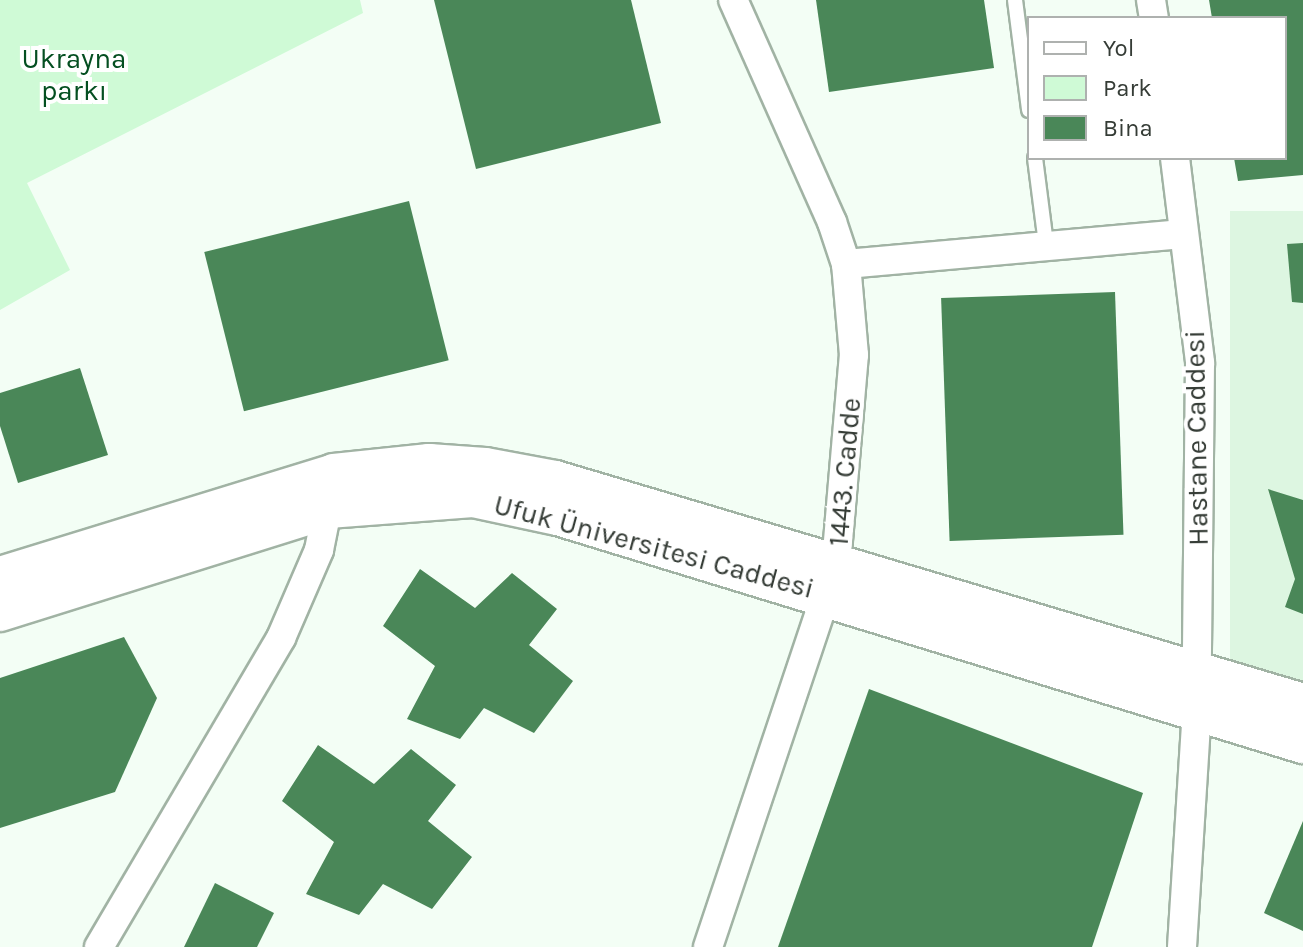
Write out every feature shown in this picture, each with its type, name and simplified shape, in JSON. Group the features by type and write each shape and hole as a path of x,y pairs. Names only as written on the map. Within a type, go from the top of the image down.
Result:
{"main road":[{"name":"Ufuk Üniversitesi Caddesi","path":"0,577 429,464 485,468 831,579 1197,689 1303,704"},
{"name":"Ufuk Üniversitesi Caddesi","path":"0,611 331,491"},
{"name":"Ufuk Üniversitesi Caddesi","path":"1197,689 1303,743"}],"street":[{"name":"1443. Cadde","path":"708,947 831,579 852,419 846,264 733,0"},
{"name":"Hastane Caddesi","path":"1175,160 1200,363 1197,689 1182,947"},
{"path":"846,264 1183,234"},
{"path":"99,947 281,638 305,589 331,491"}],"lane":[{"path":"1015,0 1027,94"},
{"path":"1035,160 1046,244"}],"shaded area":[{"path":"1230,211 1303,211 1303,682 1230,682"}],"green space":[{"name":"Ukrayna parkı","path":"0,0 360,0 363,13 27,183 70,270 0,310"}],"building":[{"path":"434,0 631,0 661,123 476,169"},
{"path":"816,0 984,0 994,68 829,92"},
{"path":"1209,0 1303,0 1303,175 1238,181 1234,160 1287,160 1287,16 1212,16"},
{"path":"409,201 449,360 244,411 204,252"},
{"path":"1303,243 1303,303 1292,302 1287,244"},
{"path":"1115,292 1123,535 950,541 941,298"},
{"path":"80,368 108,455 18,483 0,426 0,393"},
{"path":"1268,489 1303,500 1303,614 1285,607 1295,579"},
{"path":"420,569 475,608 512,573 557,609 529,645 573,681 534,733 484,708 460,739 407,719 435,666 383,626"},
{"path":"124,637 157,698 115,792 0,828 0,678"},
{"path":"869,689 1143,793 1092,947 778,947"},
{"path":"318,745 374,784 411,749 456,785 428,821 472,857 432,909 383,884 359,915 306,894 334,842 282,801"},
{"path":"1303,821 1303,931 1264,913"},
{"path":"215,883 274,913 257,947 184,947"}]}
